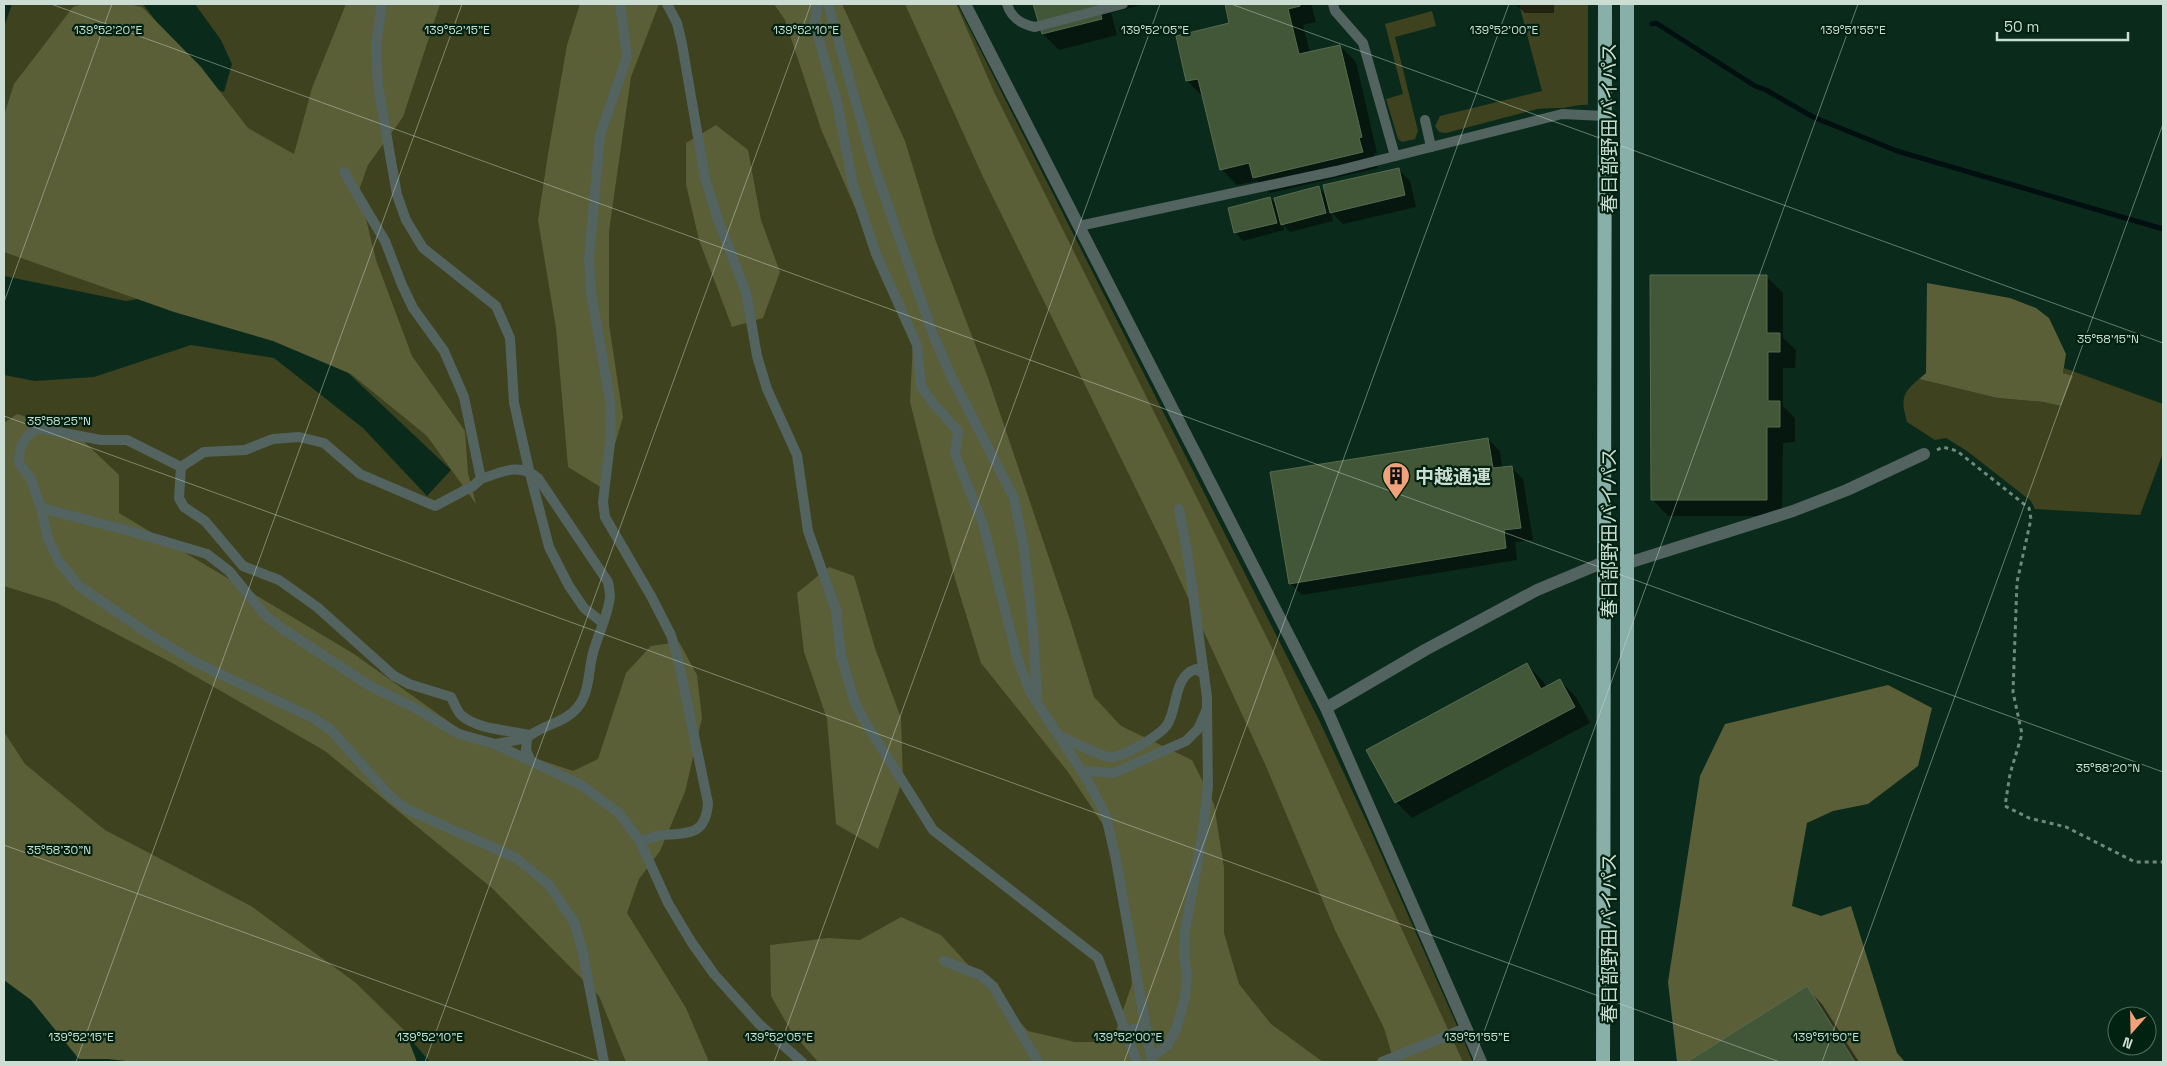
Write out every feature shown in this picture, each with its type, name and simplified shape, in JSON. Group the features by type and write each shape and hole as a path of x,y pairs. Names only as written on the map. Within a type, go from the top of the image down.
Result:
{"highway":[{"name":"春日部野田バイパス","path":"1603,1062 1605,4"},
{"name":"春日部野田バイパス","path":"1627,4 1627,1062"}],"street":[{"path":"965,4 1326,708 1481,1062"},
{"path":"1628,563 1793,511 1847,490 1924,454"},
{"path":"1326,708 1425,650 1537,590 1604,562"}],"lane":[{"path":"382,4 376,46 378,86 397,195 406,220 423,248 496,306 510,338 514,403 549,547 569,586 584,608 603,622"},
{"path":"620,4 627,57 600,135 589,259 591,292 610,400 612,434 603,502 606,517 671,635 679,663 708,803 708,814 703,825 695,831 684,835 661,835 640,841"},
{"path":"666,4 676,23 682,44 705,178 718,220 746,292 757,356 767,388 797,455 808,531 836,610 841,656 855,703 933,830 1098,958 1137,1062"},
{"path":"817,4 815,22 837,102 853,184 876,254 917,345 920,386 958,431 955,454 983,524 1018,660 1030,692 1082,771 1106,816 1116,860 1151,1060 1168,1046 1176,1029 1185,998 1187,974 1184,956 1185,931 1204,832 1208,786 1207,709 1204,674 1188,557 1179,509"},
{"path":"828,4 874,166 934,336 951,376 1014,498 1024,549 1033,629 1037,704"},
{"path":"1007,4 1014,18 1026,25 1035,27 1123,4"},
{"path":"1333,4 1335,11 1363,43 1395,156"},
{"path":"1079,226 1336,172 1562,114 1605,116"},
{"path":"1425,120 1431,147"},
{"path":"344,172 385,241 413,308 444,351 464,396 481,479"},
{"path":"182,467 127,440 101,440 37,428 26,436 19,449 19,463 31,478 41,508 48,539 59,562 79,586 152,636 197,663 313,718 331,730 388,794 406,809 516,858 549,885 574,922 582,948 604,1062"},
{"path":"182,467 204,452 245,450 273,439 299,437 324,443 360,474 435,506 473,486 481,479 513,469 529,470 538,478 608,582 610,595 593,653 584,697 577,709 529,736 495,744"},
{"path":"182,467 179,498 184,507 205,521 244,566 279,580 317,608 394,676 409,684 451,698 460,714 471,721 529,736"},
{"path":"41,508 207,554 229,571 265,615 370,686 415,708 439,724 459,734 495,744 581,785 619,813 640,841 668,904 714,974 759,1024 802,1062"},
{"path":"1058,735 1110,758 1132,752 1167,724 1178,687 1191,670 1196,669 1204,674"},
{"path":"1082,771 1114,773 1186,742 1198,729 1207,709"},
{"path":"529,736 526,750 530,761"},
{"path":"944,961 980,975 993,986 1038,1062"},
{"path":"1126,1031 1145,1026"},
{"path":"1382,1062 1466,1028"}],"path":[{"path":"1924,454 1943,447 1957,451 2029,508 2031,520 2017,582 2013,692 2022,734 2010,774 2006,806 2029,818 2066,827 2134,862 2163,862"}],"green space":[{"path":"12,4 143,4 205,86 224,92 232,64 221,40 195,4 957,4 1319,720 1370,829 1473,1062 430,1062 412,1041 401,1039 4,837 4,375 35,381 94,377 191,345 274,358 363,428 427,496 451,470 275,304 221,286 126,301 4,276 4,27"},
{"path":"83,4 128,4 142,7 201,67 248,128 294,154 312,88 346,4 440,4 403,117 368,165 359,190 376,260 412,356 465,431 468,473 476,504 427,436 351,374 273,341 174,312 4,252 4,115 14,84 73,7"},
{"path":"580,4 659,4 631,77 609,231 609,324 623,417 602,488 568,467 556,328 538,220 567,45"},
{"path":"774,4 842,4 905,141 935,239 988,378 1070,620 1094,697 1121,726 1192,760 1214,804 1224,868 1224,933 1239,984 1271,1024 1323,1062 818,1062 791,1031 771,996 770,945 829,938 860,940 901,917 941,935 1028,1031 1075,1042 1112,1042 1132,984 1116,844 1068,772 981,663 955,579 910,402 913,342 821,129 785,20"},
{"path":"905,4 956,4 994,92 1276,656 1463,1062 1394,1062 1384,1028 1335,930 1265,764 1166,550 983,177"},
{"path":"1519,4 1588,4 1588,105 1537,109 1446,133 1439,132 1435,126 1440,116 1542,91"},
{"path":"1432,11 1436,26 1395,37 1418,131 1415,139 1402,142 1398,139 1386,99 1403,94 1385,24"},
{"path":"716,125 748,150 761,220 780,272 763,318 732,327 699,240 686,184 686,143"},
{"path":"1927,283 2010,298 2036,308 2049,318 2066,354 2063,373 2073,376 2061,406 2043,402 1997,398 1919,379 1926,373"},
{"path":"2064,368 2163,404 2163,453 2140,515 2035,509 2031,501 1967,451 1946,438 1935,440 1907,422 1903,403 1904,398 1909,389 1919,379 1997,398 2043,402 2061,406 2072,377 2063,373"},
{"path":"17,414 74,432 119,475 119,513 354,654 469,736 573,771 598,759 626,673 651,646 679,642 697,675 702,718 685,792 660,851 639,879 627,913 686,1008 709,1062 626,1062 599,996 493,889 325,751 174,664 55,602 4,586 4,423"},
{"path":"829,567 854,576 875,648 901,718 903,779 878,849 836,824 827,719 804,652 797,593"},
{"path":"1888,685 1932,708 1918,766 1868,804 1833,811 1807,823 1792,906 1821,916 1851,906 1897,1053 1905,1062 1677,1062 1668,982 1700,776 1725,724"},
{"path":"4,732 25,764 105,830 251,906 356,983 405,1031 417,1062 135,1062 108,1059 79,1059 31,1000 4,980"}],"building":[{"path":"1033,4 1098,4 1102,19 1042,34"},
{"path":"1225,4 1300,4 1300,6 1288,9 1299,54 1340,45 1362,137 1359,138 1363,152 1253,178 1249,163 1220,170 1198,79 1186,81 1176,36 1229,23"},
{"path":"1399,168 1405,195 1330,213 1323,185"},
{"path":"1319,186 1326,213 1281,225 1274,198"},
{"path":"1270,197 1277,223 1234,233 1228,208"},
{"path":"1650,275 1767,275 1767,333 1780,333 1780,352 1768,352 1768,401 1780,401 1780,427 1767,427 1767,500 1651,500"},
{"name":"中越通運","path":"1488,438 1493,468 1512,466 1521,528 1504,530 1506,548 1289,584 1270,472"},
{"path":"1527,663 1541,689 1560,679 1575,707 1395,803 1366,750"},
{"path":"1807,986 1855,1062 1687,1062"}],"waterway":[{"path":"1652,24 1656,23 1755,86 1766,90 1813,117 1897,151 2163,229"}],"place":[{"name":"中越通運","path":"1396,500"}]}
